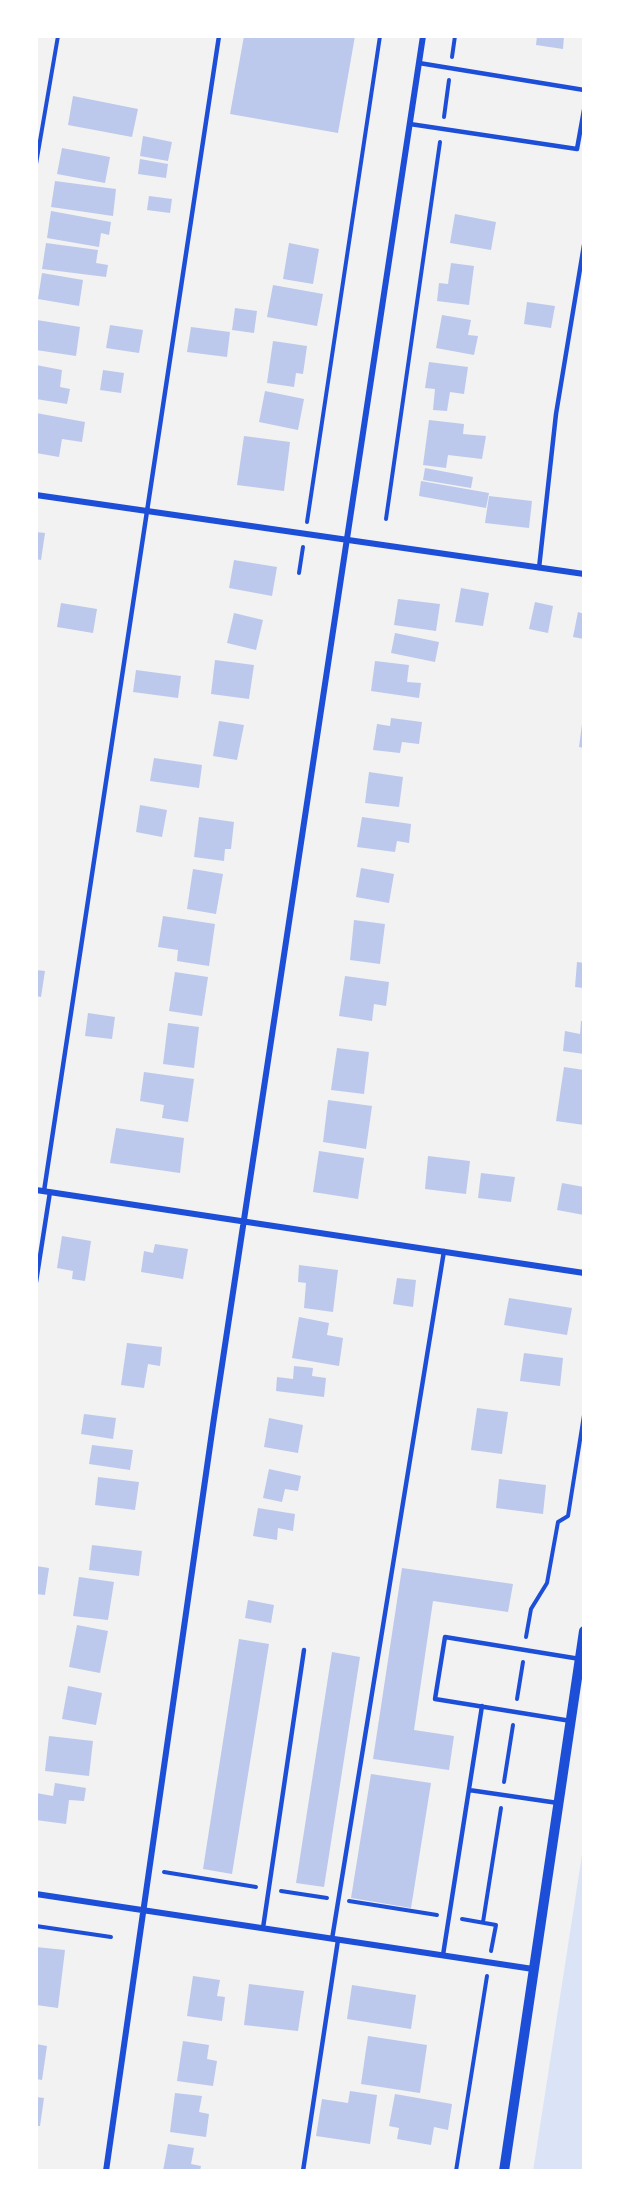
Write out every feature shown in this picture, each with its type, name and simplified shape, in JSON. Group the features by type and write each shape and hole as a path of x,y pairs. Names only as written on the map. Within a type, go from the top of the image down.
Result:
{"street":[{"path":"106,2171 244,1221 423,36"},
{"path":"36,495 584,574"},
{"path":"43,1191 584,1273"},
{"path":"504,2171 584,1631"},
{"path":"36,1894 533,1969"}],"lane":[{"path":"36,1282 43,1191 219,36"},
{"path":"419,63 584,90"},
{"path":"410,124 577,149 584,110"},
{"path":"539,568 556,414 584,245"},
{"path":"303,2171 335,1939 444,1251"},
{"path":"571,1721 435,1699 446,1637 580,1659"},
{"path":"263,1928 304,1650"},
{"path":"443,1955 482,1706"},
{"path":"469,1790 558,1803"}],"path":[{"path":"36,164 58,36"},
{"path":"299,573 380,36"},
{"path":"386,519 455,36"},
{"path":"36,1926 111,1937"}],"shaded area":[{"path":"584,1842 584,2171 533,2171"}],"building":[{"path":"244,36 355,36 338,133 230,114"},
{"path":"537,36 564,36 563,49 536,45"},
{"path":"73,96 138,109 132,137 68,125"},
{"path":"143,136 172,142 168,161 140,156"},
{"path":"62,148 110,157 105,183 57,174"},
{"path":"140,159 168,164 166,178 138,174"},
{"path":"55,181 116,189 113,216 51,207"},
{"path":"149,196 172,199 170,213 147,210"},
{"path":"51,211 111,222 109,235 101,233 99,247 47,238"},
{"path":"455,214 496,222 491,250 450,243"},
{"path":"46,243 98,250 96,263 108,265 106,277 42,269"},
{"path":"289,243 319,249 313,284 283,279"},
{"path":"451,263 474,266 469,305 437,301 439,283 448,284"},
{"path":"42,273 83,280 79,306 38,299"},
{"path":"273,285 323,294 317,326 267,317"},
{"path":"527,302 555,306 551,328 524,324"},
{"path":"235,308 257,311 254,333 232,330"},
{"path":"442,315 471,320 468,335 478,336 474,355 436,348"},
{"path":"37,320 80,327 76,356 36,350"},
{"path":"110,325 143,330 139,353 106,348"},
{"path":"191,327 230,332 227,357 187,352"},
{"path":"273,341 307,346 303,374 296,373 294,387 267,383"},
{"path":"429,362 468,367 464,394 450,392 447,411 433,410 435,389 425,388"},
{"path":"36,365 62,370 60,387 70,389 67,404 36,399"},
{"path":"103,370 124,373 121,393 100,390"},
{"path":"265,391 304,399 298,430 259,422"},
{"path":"36,413 85,422 82,442 62,439 59,457 36,453"},
{"path":"429,420 464,424 463,434 486,436 482,459 448,455 446,468 423,465"},
{"path":"244,436 290,442 284,491 237,485"},
{"path":"425,468 473,477 471,488 423,480"},
{"path":"421,481 489,493 486,508 419,496"},
{"path":"489,496 532,501 529,528 485,523"},
{"path":"36,532 45,533 41,560 36,559"},
{"path":"234,560 277,567 272,596 229,588"},
{"path":"461,588 489,593 483,626 455,622"},
{"path":"398,599 440,604 436,631 394,625"},
{"path":"535,602 553,606 548,633 529,629"},
{"path":"61,603 97,609 93,633 57,627"},
{"path":"578,612 584,614 584,639 573,637"},
{"path":"234,613 263,620 256,650 227,643"},
{"path":"395,633 439,642 435,662 391,653"},
{"path":"215,660 254,665 249,699 211,694"},
{"path":"375,661 409,665 407,682 421,683 419,698 371,691"},
{"path":"136,670 181,676 178,698 133,692"},
{"path":"391,718 422,722 419,744 402,742 400,753 373,750 377,724 390,726"},
{"path":"219,721 244,725 237,760 213,756"},
{"path":"582,724 584,724 584,748 579,747"},
{"path":"154,758 202,765 199,788 150,781"},
{"path":"369,772 403,777 399,807 365,803"},
{"path":"140,805 167,810 162,837 136,832"},
{"path":"199,817 234,822 231,849 225,849 224,861 194,857"},
{"path":"362,817 411,824 409,843 397,841 395,852 357,847"},
{"path":"361,868 394,874 389,903 356,897"},
{"path":"193,869 223,874 216,914 187,909"},
{"path":"163,916 215,924 209,966 177,961 178,950 158,947"},
{"path":"354,920 385,924 380,964 350,960"},
{"path":"577,962 584,963 584,988 575,987"},
{"path":"36,970 45,971 41,997 36,996"},
{"path":"175,972 208,977 202,1016 169,1011"},
{"path":"345,976 389,982 386,1006 374,1004 372,1021 339,1016"},
{"path":"88,1013 115,1017 112,1039 85,1036"},
{"path":"581,1021 584,1021 584,1054 563,1051 565,1031 580,1034"},
{"path":"168,1023 199,1027 194,1068 163,1064"},
{"path":"337,1048 369,1052 364,1094 331,1090"},
{"path":"564,1067 584,1070 584,1125 556,1121"},
{"path":"144,1072 194,1079 188,1122 162,1118 164,1105 140,1101"},
{"path":"328,1100 372,1106 366,1149 323,1142"},
{"path":"116,1128 184,1138 180,1173 110,1163"},
{"path":"319,1151 364,1158 358,1199 313,1192"},
{"path":"428,1156 470,1161 466,1194 425,1189"},
{"path":"481,1173 515,1177 511,1202 478,1198"},
{"path":"562,1183 584,1187 584,1215 557,1210"},
{"path":"62,1236 91,1241 85,1281 72,1279 73,1271 57,1268"},
{"path":"155,1244 188,1249 183,1279 141,1272 144,1251 153,1253"},
{"path":"299,1265 338,1270 333,1312 304,1308 306,1283 298,1282"},
{"path":"397,1278 416,1280 413,1307 393,1304"},
{"path":"509,1298 572,1308 567,1335 504,1325"},
{"path":"299,1317 329,1323 327,1335 343,1338 339,1366 292,1358"},
{"path":"127,1343 162,1347 160,1366 148,1364 144,1388 121,1385"},
{"path":"524,1353 563,1358 560,1386 520,1381"},
{"path":"294,1366 313,1368 312,1376 326,1378 324,1397 276,1391 277,1377 293,1379"},
{"path":"477,1408 508,1412 502,1454 471,1450"},
{"path":"84,1414 116,1418 113,1439 81,1434"},
{"path":"269,1418 303,1425 298,1453 264,1447"},
{"path":"92,1445 133,1450 130,1470 89,1464"},
{"path":"269,1469 301,1476 298,1491 285,1489 282,1502 263,1498"},
{"path":"98,1477 139,1482 135,1510 95,1505"},
{"path":"499,1479 546,1485 543,1514 496,1508"},
{"path":"258,1508 295,1514 293,1531 278,1528 277,1540 253,1536"},
{"path":"92,1545 142,1551 139,1576 89,1570"},
{"path":"36,1566 49,1568 45,1595 36,1594"},
{"path":"402,1568 513,1584 508,1612 433,1601 414,1730 454,1736 449,1770 373,1759"},
{"path":"79,1577 114,1582 108,1620 73,1616"},
{"path":"248,1600 274,1605 271,1623 245,1618"},
{"path":"77,1625 108,1631 100,1673 69,1667"},
{"path":"239,1639 269,1644 232,1874 203,1869"},
{"path":"332,1652 360,1657 324,1887 296,1883"},
{"path":"68,1686 102,1693 96,1725 62,1719"},
{"path":"49,1736 93,1741 89,1776 45,1771"},
{"path":"371,1774 431,1783 411,1908 351,1898"},
{"path":"55,1783 86,1788 84,1801 69,1800 66,1824 36,1820 36,1793 53,1796"},
{"path":"36,1947 65,1950 58,2008 36,2005"},
{"path":"193,1976 220,1980 217,1996 225,1997 222,2021 187,2016"},
{"path":"249,1984 304,1991 298,2031 244,2025"},
{"path":"352,1985 416,1995 411,2029 347,2019"},
{"path":"368,2036 427,2045 420,2093 361,2084"},
{"path":"183,2041 209,2045 207,2059 217,2061 213,2086 177,2081"},
{"path":"36,2044 47,2046 42,2080 36,2079"},
{"path":"350,2091 377,2095 370,2144 316,2136 322,2099 348,2103"},
{"path":"175,2093 202,2096 199,2112 209,2114 206,2137 170,2132"},
{"path":"395,2094 452,2104 448,2130 434,2127 431,2145 397,2139 399,2128 389,2126"},
{"path":"36,2097 44,2098 40,2126 36,2126"},
{"path":"168,2144 194,2148 191,2164 201,2166 200,2171 163,2171"}]}
